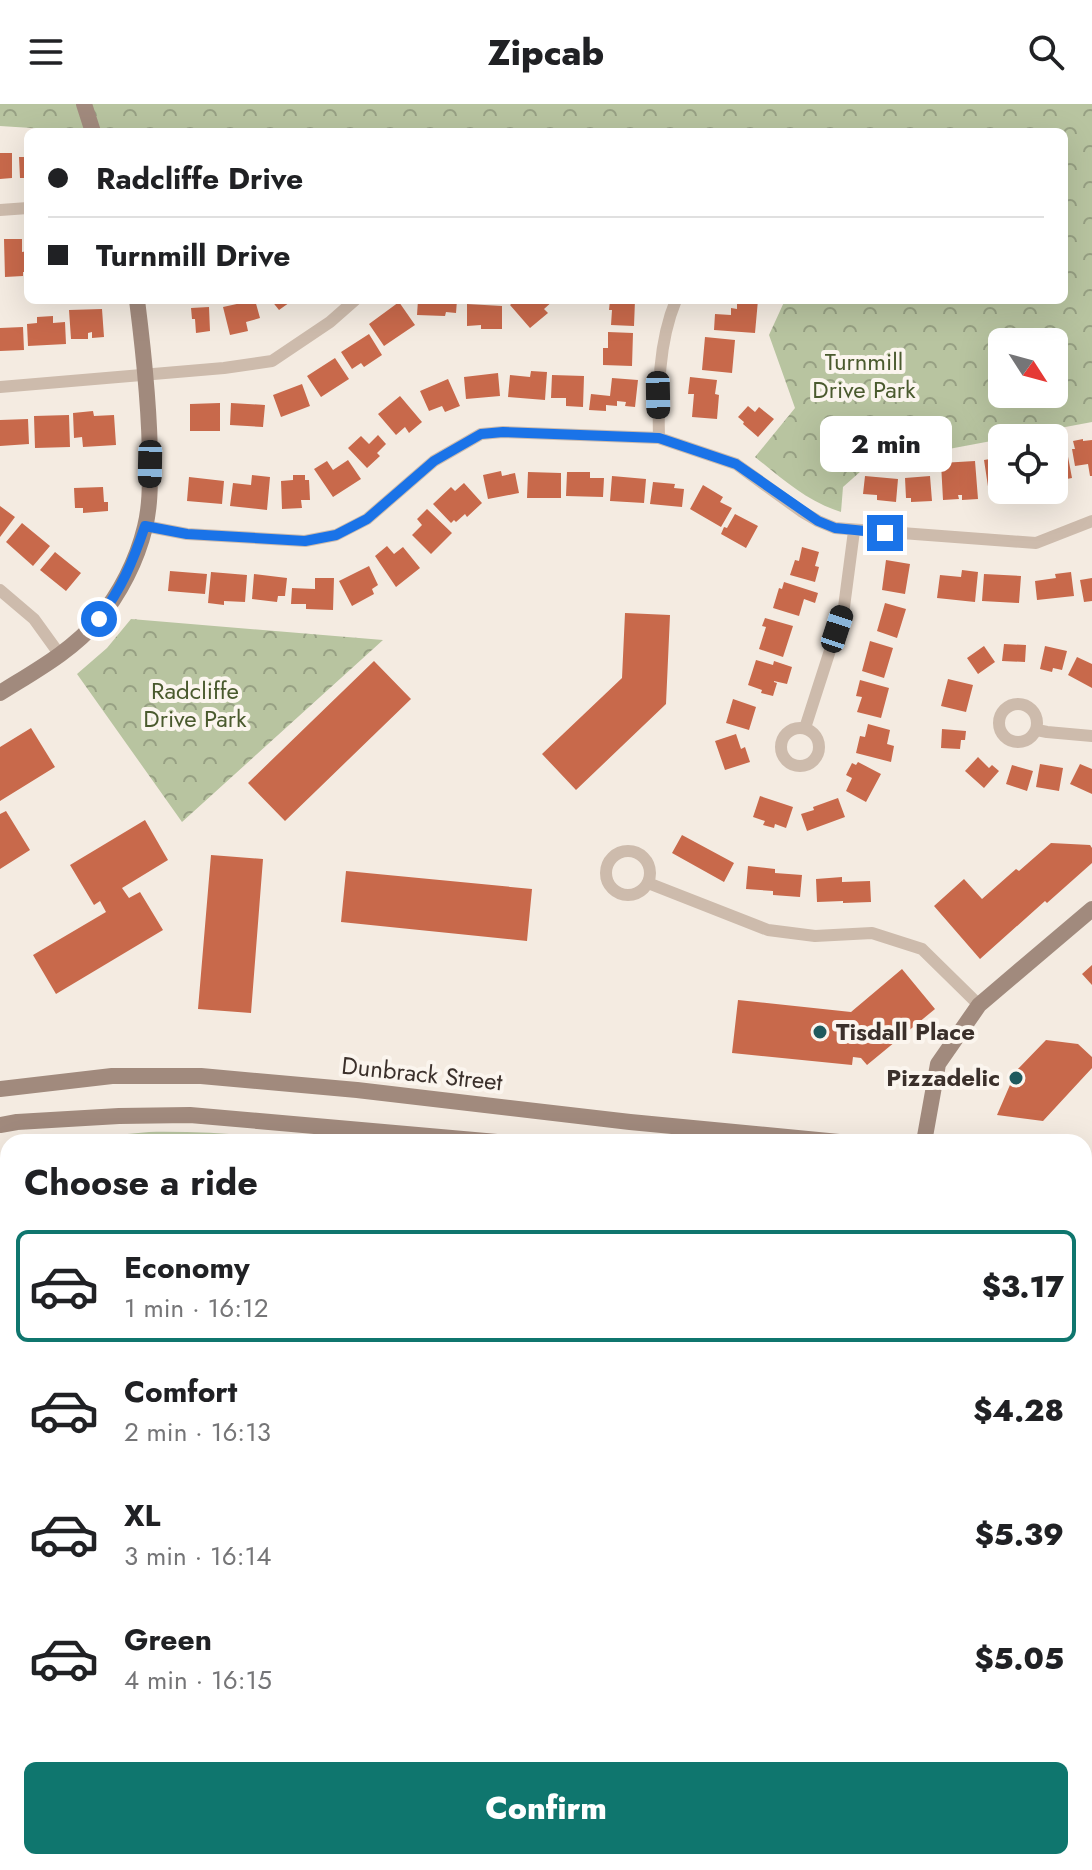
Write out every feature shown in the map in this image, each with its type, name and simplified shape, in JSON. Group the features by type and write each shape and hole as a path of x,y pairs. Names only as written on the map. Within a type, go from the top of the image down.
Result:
{"main road":[{"path":"84,104 92,128"},
{"path":"0,693 78,640 118,593 133,562 145,526 150,449 147,373 138,304"},
{"path":"925,1134 938,1064 979,1005 1092,909"},
{"name":"Dunbrack Street","path":"0,1089 112,1076 201,1076 758,1134"},
{"path":"0,1125 46,1120 190,1115 406,1134"}],"street":[{"path":"0,210 24,208"},
{"path":"0,387 224,368 272,361 330,322 350,304"},
{"path":"659,438 658,395 669,316 674,304"},
{"path":"145,526 187,534 305,541 336,535 367,519 434,461 481,434 503,432 659,438 736,464 818,521 854,531 1036,543 1092,521"},
{"path":"805,728 844,607 854,531"},
{"path":"0,590 34,619 60,655"},
{"path":"1037,730 1092,736"},
{"path":"648,883 768,930 815,936 872,933 922,949 979,1005"}],"green space":[{"name":"Turnmill Drive Park","path":"0,104 1092,104 1092,422 1068,427 1068,424 988,424 988,442 938,451 887,448 843,487 841,512 806,496 755,457 795,408 769,335 783,304 1068,304 1068,128 31,128 0,126"},
{"name":"Radcliffe Drive Park","path":"131,619 383,640 182,822 77,674 107,648"},
{"path":"192,1132 234,1134 127,1134"}],"building":[{"path":"0,153 12,153 12,178 0,179"},
{"path":"19,157 24,157 24,178 20,178"},
{"path":"4,239 22,239 23,276 5,277"},
{"path":"256,304 260,318 246,322 248,331 230,335 223,307"},
{"path":"400,304 415,325 384,346 369,324"},
{"path":"418,304 457,304 456,313 446,312 445,316 417,315"},
{"path":"467,304 502,306 502,329 467,326"},
{"path":"550,304 544,309 548,313 530,328 510,305"},
{"path":"610,304 635,304 634,326 611,325 612,310 609,310"},
{"path":"737,304 758,304 755,333 714,330 715,314 731,315 731,308 737,309"},
{"path":"209,307 210,331 196,333 191,308"},
{"path":"102,309 104,337 92,338 92,332 88,333 88,339 71,339 69,310"},
{"path":"53,316 53,323 65,322 66,344 28,346 27,324 37,323 37,317"},
{"path":"23,327 24,350 0,351 0,328"},
{"path":"608,332 633,333 632,366 603,365 603,348 608,348"},
{"path":"369,334 382,355 364,367 361,363 352,369 341,352"},
{"path":"705,337 735,340 732,373 702,370"},
{"path":"335,358 349,379 321,397 307,376"},
{"path":"531,371 547,372 545,400 508,397 510,375 530,377"},
{"path":"498,373 500,396 466,399 464,377"},
{"path":"552,375 584,376 583,407 566,406 566,398 551,398"},
{"path":"690,377 717,380 717,419 692,417 694,394 688,394"},
{"path":"612,378 638,380 635,407 617,401 617,406 606,405 606,411 589,410 591,394 610,396"},
{"path":"448,379 460,406 445,412 442,406 429,411 420,391"},
{"path":"302,384 310,406 281,417 273,395"},
{"path":"400,396 422,422 409,433 405,427 396,435 378,414"},
{"path":"220,403 220,431 190,431 190,404"},
{"path":"231,403 265,405 263,427 230,425"},
{"path":"748,406 755,412 759,407 774,419 758,437 738,417"},
{"path":"93,411 94,416 114,415 116,445 83,447 82,437 74,438 73,413"},
{"path":"69,415 70,447 35,448 34,416"},
{"path":"28,419 29,444 0,446 0,420"},
{"path":"378,435 386,444 377,453 380,456 367,468 348,448 361,436 369,444"},
{"path":"1092,440 1092,476 1088,464 1075,466 1073,441"},
{"path":"1068,457 1072,478 1068,479"},
{"path":"988,459 988,486 984,460"},
{"path":"348,460 361,479 333,497 314,469 327,461 333,470"},
{"path":"975,461 978,499 962,500 962,495 958,495 959,499 943,500 941,463"},
{"path":"501,471 502,476 515,473 519,493 488,499 483,475"},
{"path":"528,472 561,473 561,498 527,498"},
{"path":"567,472 590,472 590,478 604,478 603,497 566,496"},
{"path":"252,475 270,477 267,510 230,506 233,483 251,485"},
{"path":"293,475 305,475 305,480 309,480 310,500 301,500 302,508 282,509 281,481 293,480"},
{"path":"612,476 646,479 644,503 610,501"},
{"path":"865,476 898,479 896,502 877,500 877,495 863,494"},
{"path":"930,476 932,501 911,502 911,498 906,498 905,478"},
{"path":"189,477 224,481 222,504 187,501"},
{"path":"653,482 675,484 674,488 684,489 682,507 650,504"},
{"path":"464,483 482,503 467,517 465,514 451,523 433,504 451,487 455,491"},
{"path":"703,485 723,497 720,502 732,508 721,527 690,509"},
{"path":"103,487 108,511 83,513 83,508 75,508 74,488"},
{"path":"0,506 15,517 0,537"},
{"path":"427,509 452,533 431,554 412,535 422,525 417,519"},
{"path":"735,514 758,526 746,548 721,534"},
{"path":"22,523 50,546 33,566 6,542"},
{"path":"387,546 394,554 403,547 420,568 396,587 375,556"},
{"path":"802,547 819,552 815,582 790,575 795,560 799,561"},
{"path":"55,552 81,573 66,591 40,570"},
{"path":"886,560 910,564 905,594 882,590"},
{"path":"369,566 378,585 372,589 374,594 352,606 339,581"},
{"path":"962,570 978,572 975,602 937,598 940,575 961,577"},
{"path":"170,571 207,574 205,594 168,591"},
{"path":"211,572 247,575 245,602 224,601 224,605 208,603"},
{"path":"1071,572 1074,596 1037,600 1035,581"},
{"path":"254,574 287,578 285,596 278,596 277,602 252,599"},
{"path":"984,574 1021,576 1019,603 982,601"},
{"path":"315,578 334,578 333,610 306,609 306,604 291,604 292,588 315,589"},
{"path":"1092,578 1092,601 1084,602 1080,580"},
{"path":"784,582 818,593 815,603 804,599 799,616 773,608"},
{"path":"885,603 906,609 897,638 877,631"},
{"path":"625,613 670,615 666,704 576,790 542,754 622,678"},
{"path":"765,618 793,626 783,657 759,649 766,627 762,626"},
{"path":"870,641 893,648 884,678 862,671"},
{"path":"1004,644 1026,645 1025,662 1002,661"},
{"path":"984,646 995,662 978,674 967,658"},
{"path":"1045,646 1067,651 1062,670 1053,668 1052,672 1040,669"},
{"path":"1077,657 1092,664 1092,688 1068,675"},
{"path":"756,660 773,665 774,661 792,667 787,684 774,681 777,683 773,696 748,685"},
{"path":"374,661 411,699 285,821 248,783"},
{"path":"948,679 973,685 966,712 941,706"},
{"path":"860,680 889,688 881,718 857,712 862,697 856,696"},
{"path":"733,699 756,707 749,730 726,723"},
{"path":"868,724 890,730 887,744 894,746 891,762 856,753 860,736 865,737"},
{"path":"31,728 55,767 0,801 0,747"},
{"path":"942,729 966,731 960,749 941,748"},
{"path":"736,734 750,762 725,770 715,741"},
{"path":"978,757 989,768 992,765 999,771 984,788 965,771"},
{"path":"858,762 881,774 866,802 846,791 852,778 846,775 852,763 856,765"},
{"path":"1040,764 1063,768 1059,791 1036,787"},
{"path":"1080,764 1092,769 1092,794 1070,784"},
{"path":"1012,765 1033,771 1027,791 1006,784"},
{"path":"760,796 793,807 786,828 775,824 774,828 763,825 765,821 753,817"},
{"path":"838,798 845,817 807,831 801,814"},
{"path":"6,811 30,850 0,869 0,814"},
{"path":"145,820 168,860 122,888 129,898 140,892 163,930 56,994 33,955 106,912 100,901 94,905 70,865"},
{"path":"682,835 734,863 724,882 672,853"},
{"path":"1051,843 1090,845 1092,863 980,959 934,906 964,879 982,899"},
{"path":"211,855 263,859 251,1013 198,1009"},
{"path":"748,866 775,869 775,873 802,875 800,897 746,889"},
{"path":"346,871 532,889 527,941 341,922"},
{"path":"842,877 842,882 870,881 871,902 817,902 816,879"},
{"path":"1092,965 1092,985 1082,974"},
{"name":"Tisdall Place","path":"902,969 935,1009 867,1065 861,1058 853,1057 852,1065 732,1053 738,1000 851,1012"},
{"path":"1046,1040 1078,1044 1092,1057 1092,1068 1043,1121 997,1115 1016,1071"}],"place":[{"name":"Tisdall Place","path":"820,1032"},
{"name":"Pizzadelic","path":"1016,1078"}],"route":[{"path":"99,619 118,593 145,526 187,534 305,541 336,535 367,519 434,461 481,434 564,433 659,438 736,464 818,521 835,528 885,533"}]}
